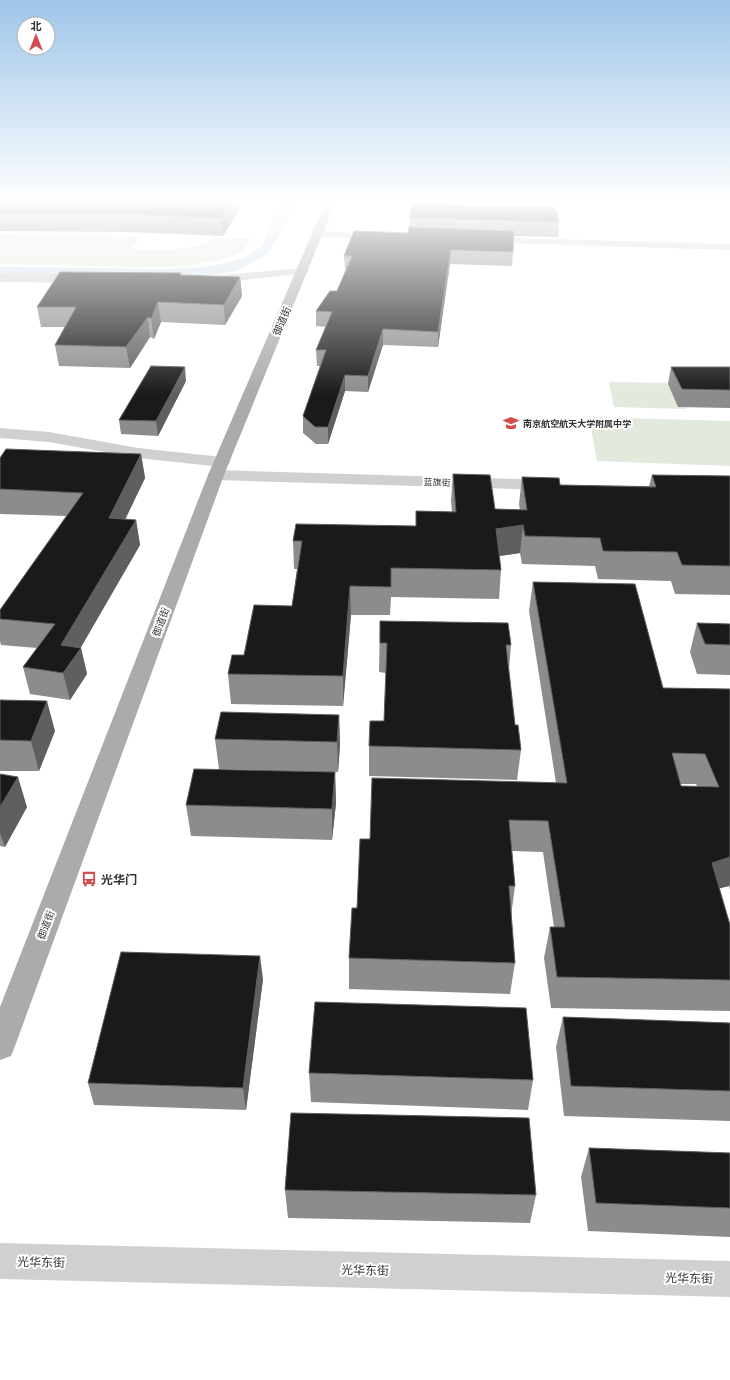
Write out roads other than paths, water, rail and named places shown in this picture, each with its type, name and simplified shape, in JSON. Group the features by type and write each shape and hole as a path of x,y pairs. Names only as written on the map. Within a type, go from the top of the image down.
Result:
{"main road":[{"name":"御道街","path":"0,1046 219,468 305,265"}],"street":[{"path":"197,281 303,271"},
{"path":"0,278 103,279"},
{"name":"蓝旗街","path":"0,433 49,437 219,468 564,486"},
{"name":"光华东街","path":"0,1261 730,1279"}],"place":[{"name":"南京航空航天大学附属中学","path":"511,423"},
{"name":"光华门","path":"89,879"}]}
